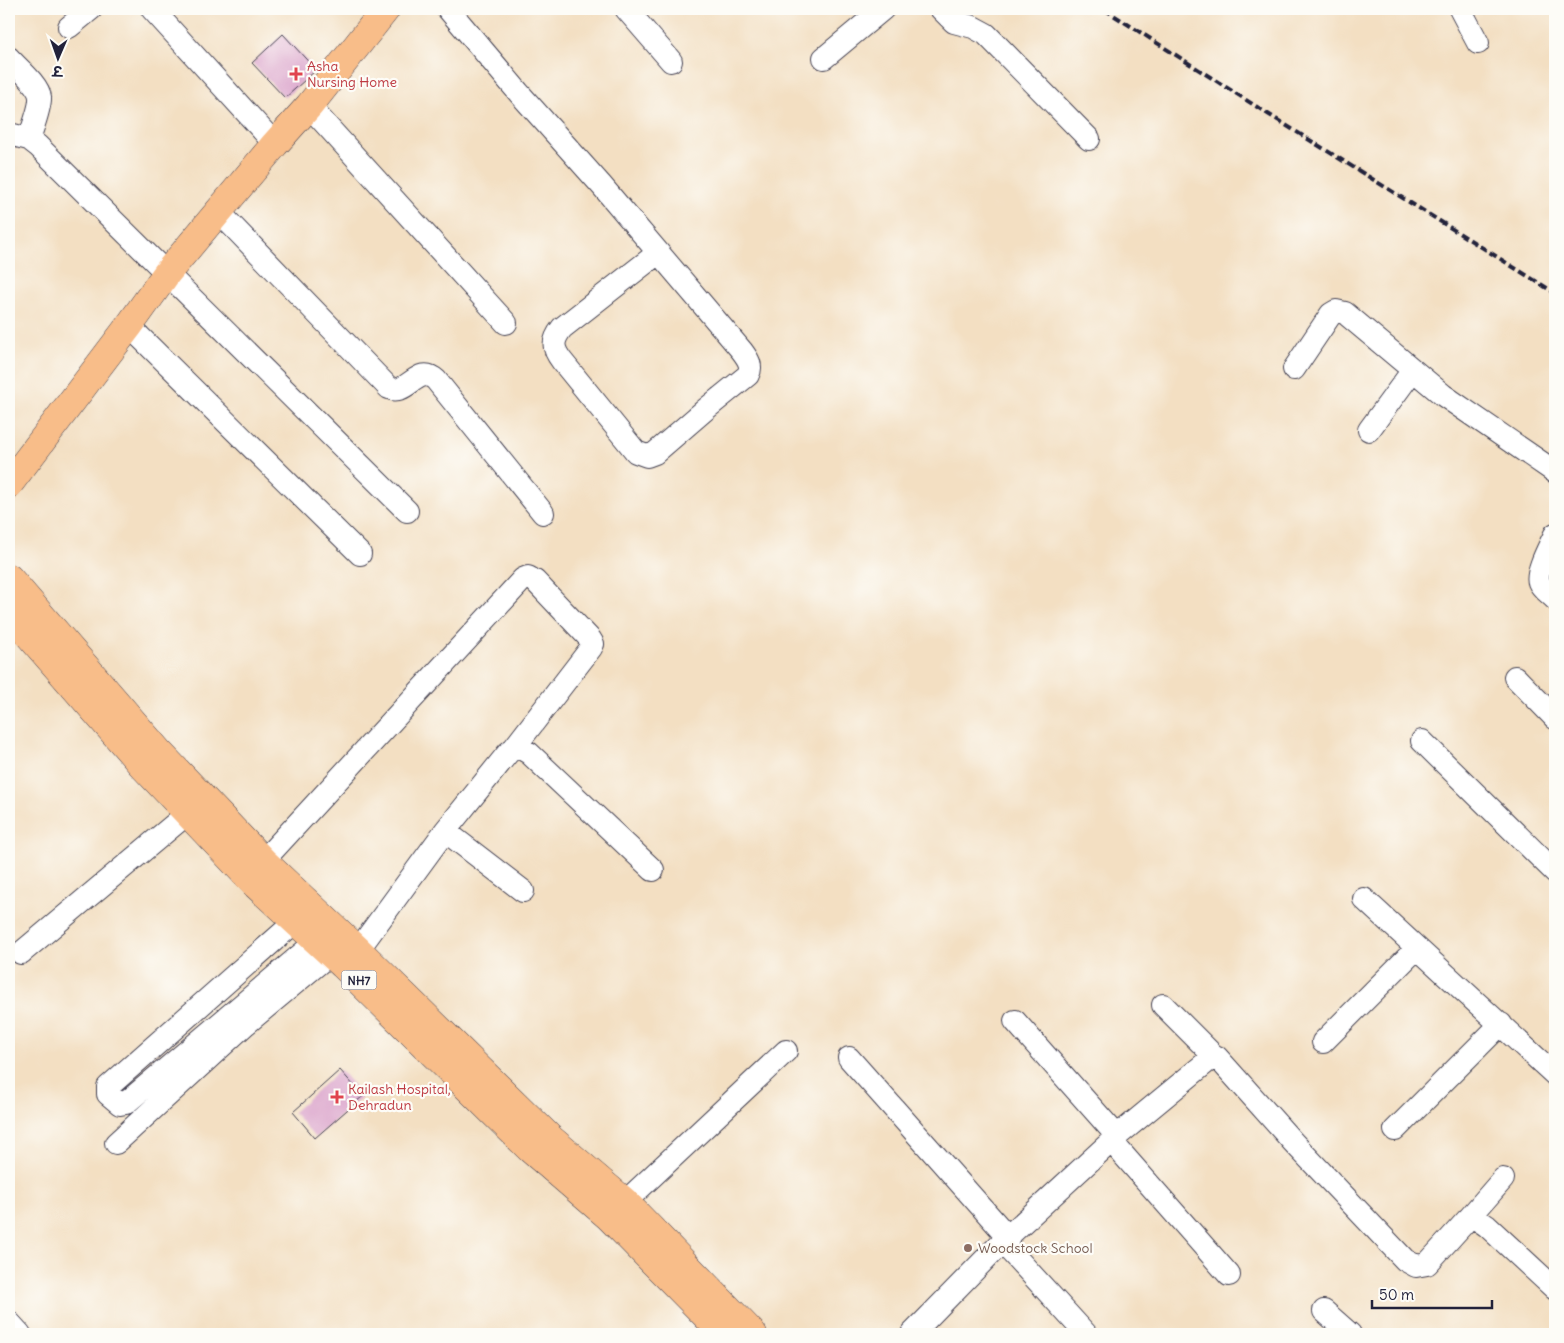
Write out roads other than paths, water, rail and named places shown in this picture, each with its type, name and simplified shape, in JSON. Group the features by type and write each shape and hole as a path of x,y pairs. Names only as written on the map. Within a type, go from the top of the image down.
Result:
{"main road":[{"path":"9,484 167,273 309,106 386,9"},
{"name":"NH7","path":"9,578 158,751 262,861 337,952 530,1149 609,1217 724,1334"},
{"name":"NH7","path":"9,612 142,764 256,885 296,921 337,952 625,1202 752,1334"}],"street":[{"path":"69,27 91,9"},
{"path":"152,9 275,144"},
{"path":"448,9 519,93 602,186 742,351 751,366 748,375 706,408 655,453 647,456 636,452 557,355 554,349 554,342 562,328 658,253"},
{"path":"626,9 671,61"},
{"path":"824,58 882,9"},
{"path":"941,9 954,22 973,27 986,34 1088,139"},
{"path":"1460,9 1478,43"},
{"path":"9,58 39,92 40,101 19,137 167,273 407,510"},
{"path":"309,106 506,323"},
{"path":"218,211 390,389 402,389 420,376 433,377 543,513"},
{"path":"1294,369 1331,314 1336,311 1345,313 1444,395 1555,472"},
{"path":"129,326 360,554"},
{"path":"1370,430 1413,370"},
{"path":"1555,534 1538,579 1541,585 1555,599"},
{"path":"116,1143 246,1024 337,952 445,830 514,748 591,648 590,639 535,581 528,577 523,579 262,861"},
{"path":"1515,677 1555,718"},
{"path":"1422,742 1555,872"},
{"path":"514,748 522,748 529,753 654,870"},
{"path":"21,953 188,813"},
{"path":"445,830 523,891"},
{"path":"1364,899 1555,1075"},
{"path":"296,921 108,1087 108,1094 120,1104 126,1103 337,952"},
{"path":"1323,1042 1417,948"},
{"path":"1163,1005 1217,1057 1345,1198 1410,1264 1416,1266 1426,1264 1470,1218 1503,1179"},
{"path":"1015,1021 1229,1275"},
{"path":"1395,1130 1500,1024"},
{"path":"625,1202 786,1051"},
{"path":"922,1331 1005,1239 1114,1139 1214,1056"},
{"path":"849,1058 1086,1334"},
{"path":"1470,1218 1479,1220 1487,1226 1555,1289"},
{"path":"1324,1311 1350,1334"},
{"path":"9,1322 20,1334"}],"railway":[{"path":"1104,9 1555,293"}],"place":[{"name":"Asha Nursing Home","path":"296,74"},
{"name":"Kailash Hospital, Dehradun","path":"337,1097"},
{"name":"Woodstock School","path":"968,1248"}]}
